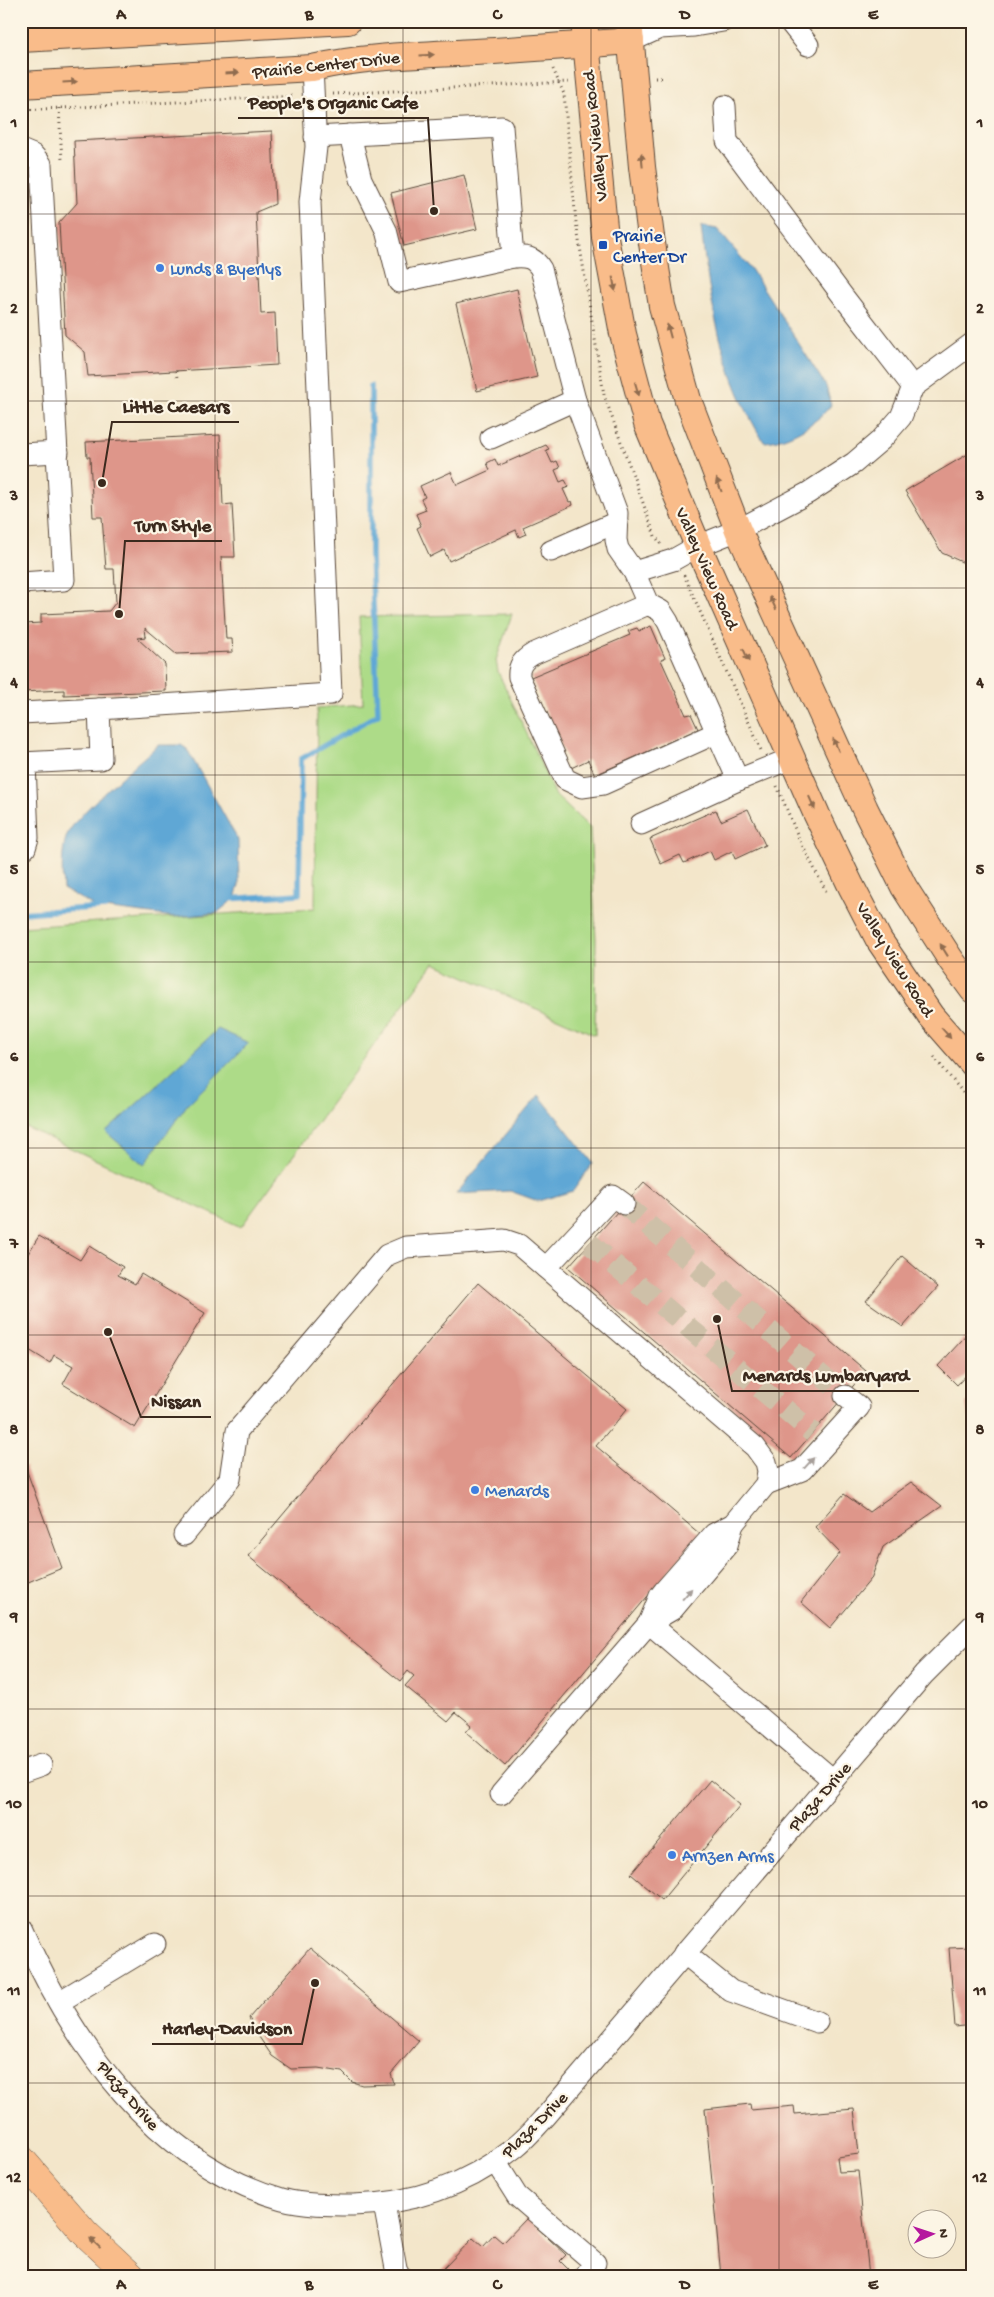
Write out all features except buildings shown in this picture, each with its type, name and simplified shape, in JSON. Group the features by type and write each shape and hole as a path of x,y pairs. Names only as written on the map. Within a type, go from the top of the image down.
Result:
{"highway":[{"path":"21,2159 85,2233 131,2276"}],"main road":[{"path":"21,38 348,21"},
{"path":"630,31 642,167 662,306 688,400 720,488 738,530 865,809 904,887 951,960 973,990"},
{"name":"Prairie Center Drive","path":"21,85 312,68 344,61 585,33 630,31"},
{"name":"Valley View Road","path":"585,33 605,237 623,334 647,424 698,546 842,868 879,940 931,1016 973,1064"}],"street":[{"path":"630,31 655,25 694,26 723,21"},
{"path":"789,21 808,45"},
{"path":"21,713 331,694 310,202 315,137 312,68"},
{"path":"726,106 727,141 842,295 914,387"},
{"path":"315,137 353,144 502,127 513,257"},
{"path":"353,144 393,222 406,280 513,257 530,257 537,262 541,269 575,400 617,513 616,540 618,549 634,572 648,604 661,611 668,622 738,780"},
{"path":"21,583 64,580 40,164 25,154"},
{"path":"634,572 673,560 698,546 738,530 808,494 854,463 881,440 902,417 914,387 973,342"},
{"path":"491,438 575,400"},
{"path":"21,454 58,452"},
{"path":"551,551 617,522"},
{"path":"648,604 533,654 521,664 518,670 519,677 565,779 582,787 603,784 716,733"},
{"path":"21,848 25,848 28,838 23,763 101,759 99,709"},
{"path":"640,824 792,758"},
{"path":"546,1268 583,1239 612,1196 624,1204"},
{"path":"184,1535 230,1480 237,1431 387,1255 406,1247 504,1240 519,1245 755,1447 766,1462 768,1471 766,1484"},
{"path":"501,1794 649,1623 673,1609 690,1590 728,1545 733,1524 766,1484 802,1470 819,1439 859,1407 845,1396"},
{"path":"649,1623 833,1780"},
{"name":"Plaza Drive","path":"21,1928 59,2002 104,2070 158,2130 198,2160 244,2186 284,2200 328,2205 384,2204 422,2195 453,2185 495,2162 516,2147 546,2116 924,1674 973,1624"},
{"path":"59,2002 154,1944"},
{"path":"684,1953 731,1991 817,2022"},
{"path":"495,2162 517,2196 595,2263 585,2276"},
{"path":"384,2204 397,2274 401,2276"}],"path":[{"path":"21,110 559,82"},
{"path":"176,371 177,378"}],"green space":[{"path":"512,614 496,660 498,672 556,796 590,828 596,939 595,1035 434,963 241,1227 21,1125 21,927 315,908 317,708 363,704 359,617"}],"water":[{"path":"701,226 717,229 751,269 826,386 831,405 818,419 792,435 764,442 738,392 720,338 708,282"},
{"path":"158,745 181,745 187,749 238,840 239,885 235,898 217,913 175,917 96,907 63,889 63,854 67,835 94,802"},
{"path":"218,1029 249,1043 187,1105 144,1165 106,1132"},
{"path":"539,1095 593,1163 573,1191 538,1201 510,1191 456,1194"}],"waterway":[{"path":"227,899 299,894 301,759 378,714 371,556 371,386"},
{"path":"21,913 105,907"}],"tunnel":[{"path":"624,1204 845,1396"},
{"path":"589,1243 813,1433"}],"place":[{"name":"People's Organic Cafe","path":"434,211"},
{"name":"Prairie Center Dr","path":"603,245"},
{"name":"Lunds & Byerlys","path":"160,268"},
{"name":"Little Caesars","path":"102,483"},
{"name":"Turn Style","path":"119,614"},
{"name":"Menards Lumbaryard","path":"717,1319"},
{"name":"Nissan","path":"108,1332"},
{"name":"Menards","path":"475,1490"},
{"name":"Arnzen Arms","path":"672,1855"},
{"name":"Harley-Davidson","path":"315,1983"}]}
